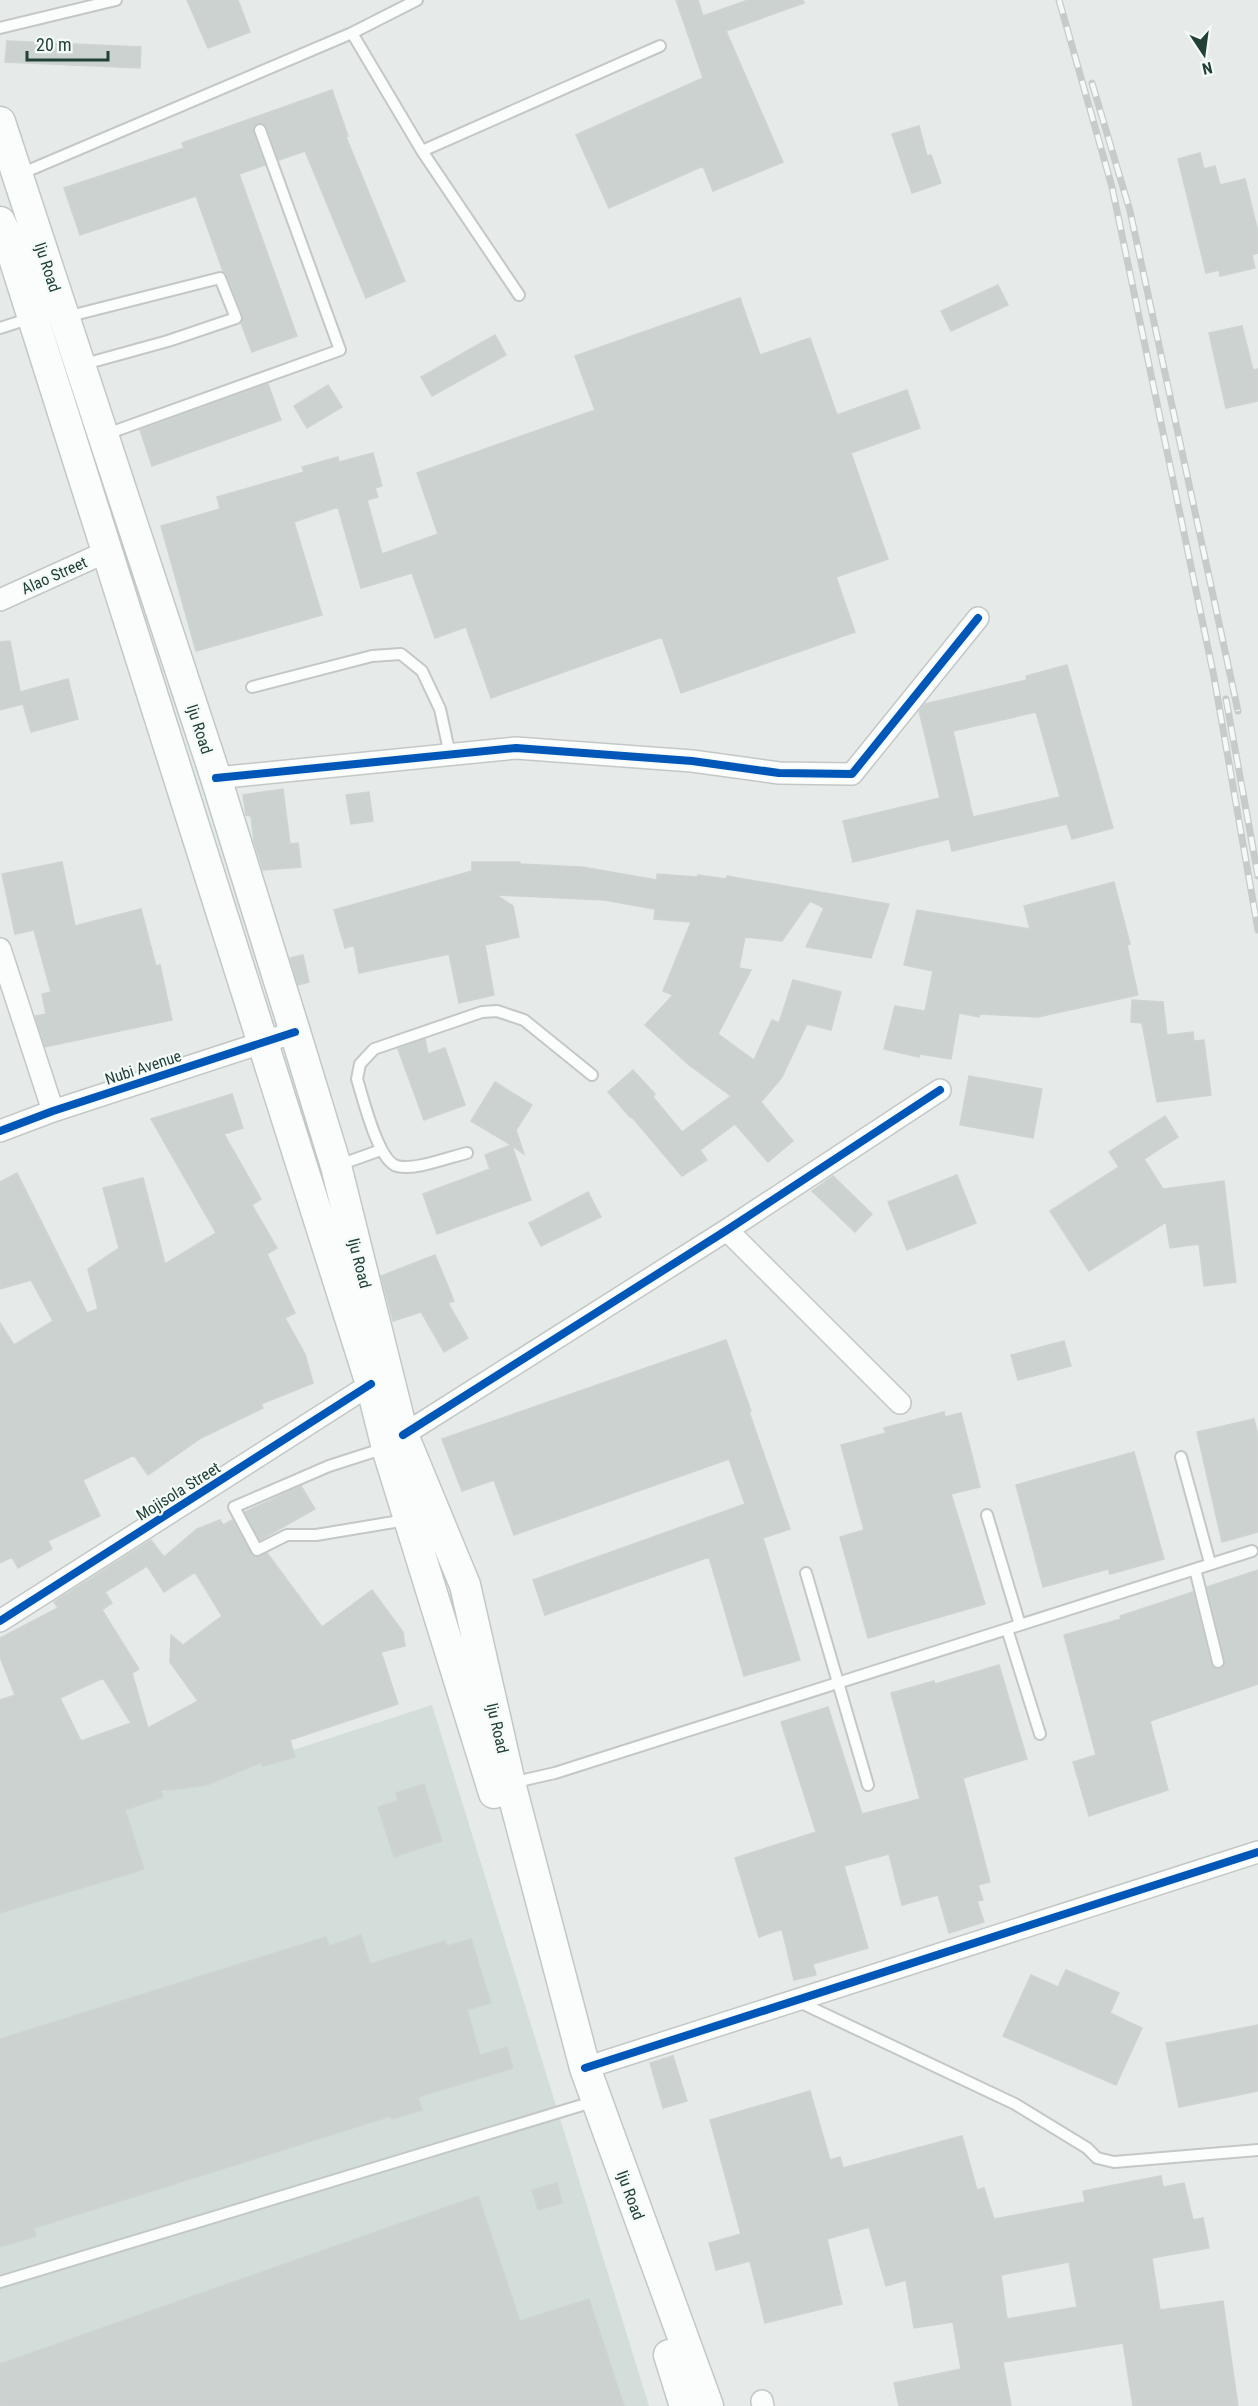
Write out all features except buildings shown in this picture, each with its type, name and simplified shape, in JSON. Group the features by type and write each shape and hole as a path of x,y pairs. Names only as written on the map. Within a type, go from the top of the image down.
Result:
{"main road":[{"name":"Iju Road","path":"0,122 216,778 336,1166 395,1441 409,1519 685,2406"},
{"name":"Iju Road","path":"2,232 33,317 108,551 371,1384 395,1441 465,1585 510,1784 585,2068 708,2406"}],"street":[{"name":"Alao Street","path":"0,600 108,551"},
{"path":"216,778 516,748 692,761 779,773 852,774 978,618"},
{"path":"0,949 53,1111"},
{"name":"Nubi Avenue","path":"0,1131 53,1111 295,1032"},
{"path":"395,1441 726,1230 940,1090"},
{"path":"726,1230 900,1403"},
{"name":"Mojisola Street","path":"0,1621 371,1384"},
{"path":"585,2068 794,1999 1258,1852"}],"lane":[{"path":"0,28 116,0"},
{"path":"17,175 352,33 417,0"},
{"path":"352,33 422,151 519,295"},
{"path":"422,151 660,46"},
{"path":"104,435 340,350 260,130"},
{"path":"64,318 220,278 236,318 168,341 80,365"},
{"path":"0,328 33,317"},
{"path":"252,687 372,656 401,654 422,671 440,709 450,755"},
{"path":"466,1153 406,1167 393,1165 381,1150 360,1086 357,1071 369,1053 394,1042 482,1012 506,1012 534,1027 592,1075"},
{"path":"336,1166 381,1150"},
{"path":"395,1441 329,1466 234,1507 257,1550 287,1535 316,1535 409,1519"},
{"path":"1181,1457 1209,1563"},
{"path":"987,1515 1020,1625"},
{"path":"510,1784 555,1773 1252,1551"},
{"path":"1195,1569 1218,1662"},
{"path":"806,1573 868,1785"},
{"path":"1007,1629 1040,1734"},
{"path":"794,1999 1015,2104 1087,2148 1097,2158 1114,2162 1258,2150"},
{"path":"0,2282 589,2103"}],"shaded area":[{"path":"432,1705 649,2406 0,2406 0,1845"}],"railway":[{"path":"1059,0 1112,187 1214,677 1258,930"},
{"path":"1092,83 1130,211 1238,711"},
{"path":"1226,699 1258,876"}],"cycle path":[{"path":"216,778 516,748 692,761 779,773 852,774 978,618"},
{"path":"0,1131 53,1111 295,1032"},
{"path":"403,1435 727,1230 940,1090"},
{"path":"0,1621 371,1384"},
{"path":"585,2068 1258,1852"}]}
